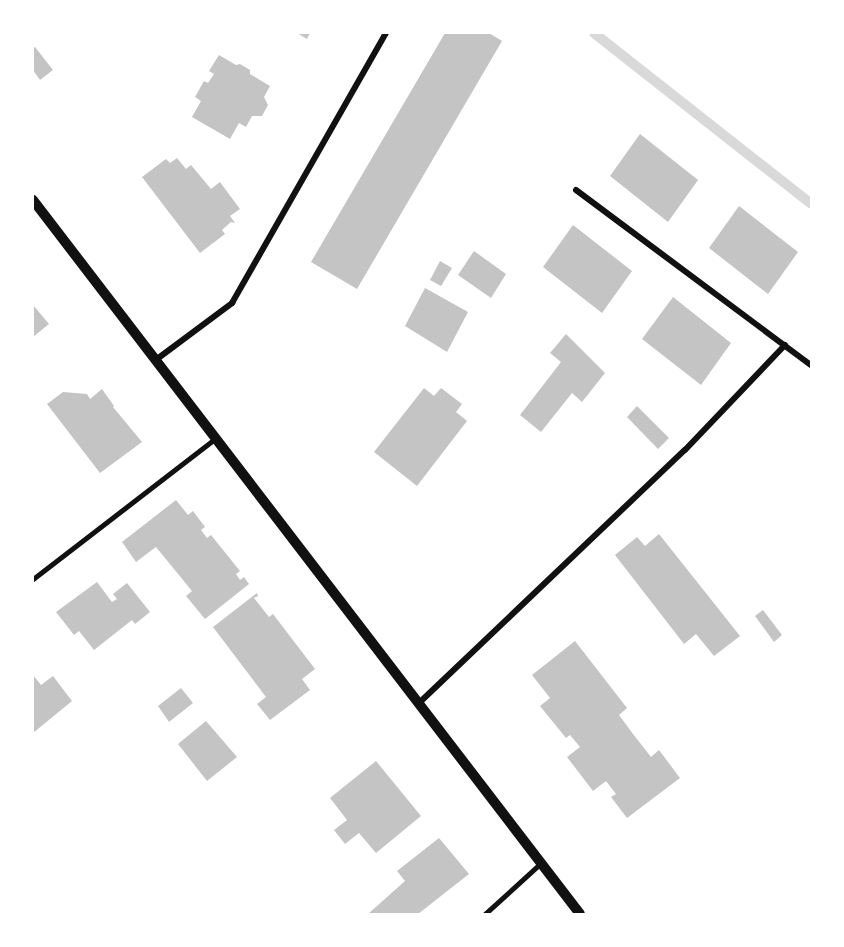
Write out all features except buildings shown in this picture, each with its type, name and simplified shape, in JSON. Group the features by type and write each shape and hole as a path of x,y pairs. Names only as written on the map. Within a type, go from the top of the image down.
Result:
{"street":[{"path":"157,359 231,303 386,33"},
{"path":"576,190 811,365"},
{"path":"33,200 580,914"},
{"path":"419,703 685,450 784,345"}],"lane":[{"path":"33,579 217,438"},
{"path":"485,914 541,863"}],"waterway":[{"path":"594,33 811,204"}]}
